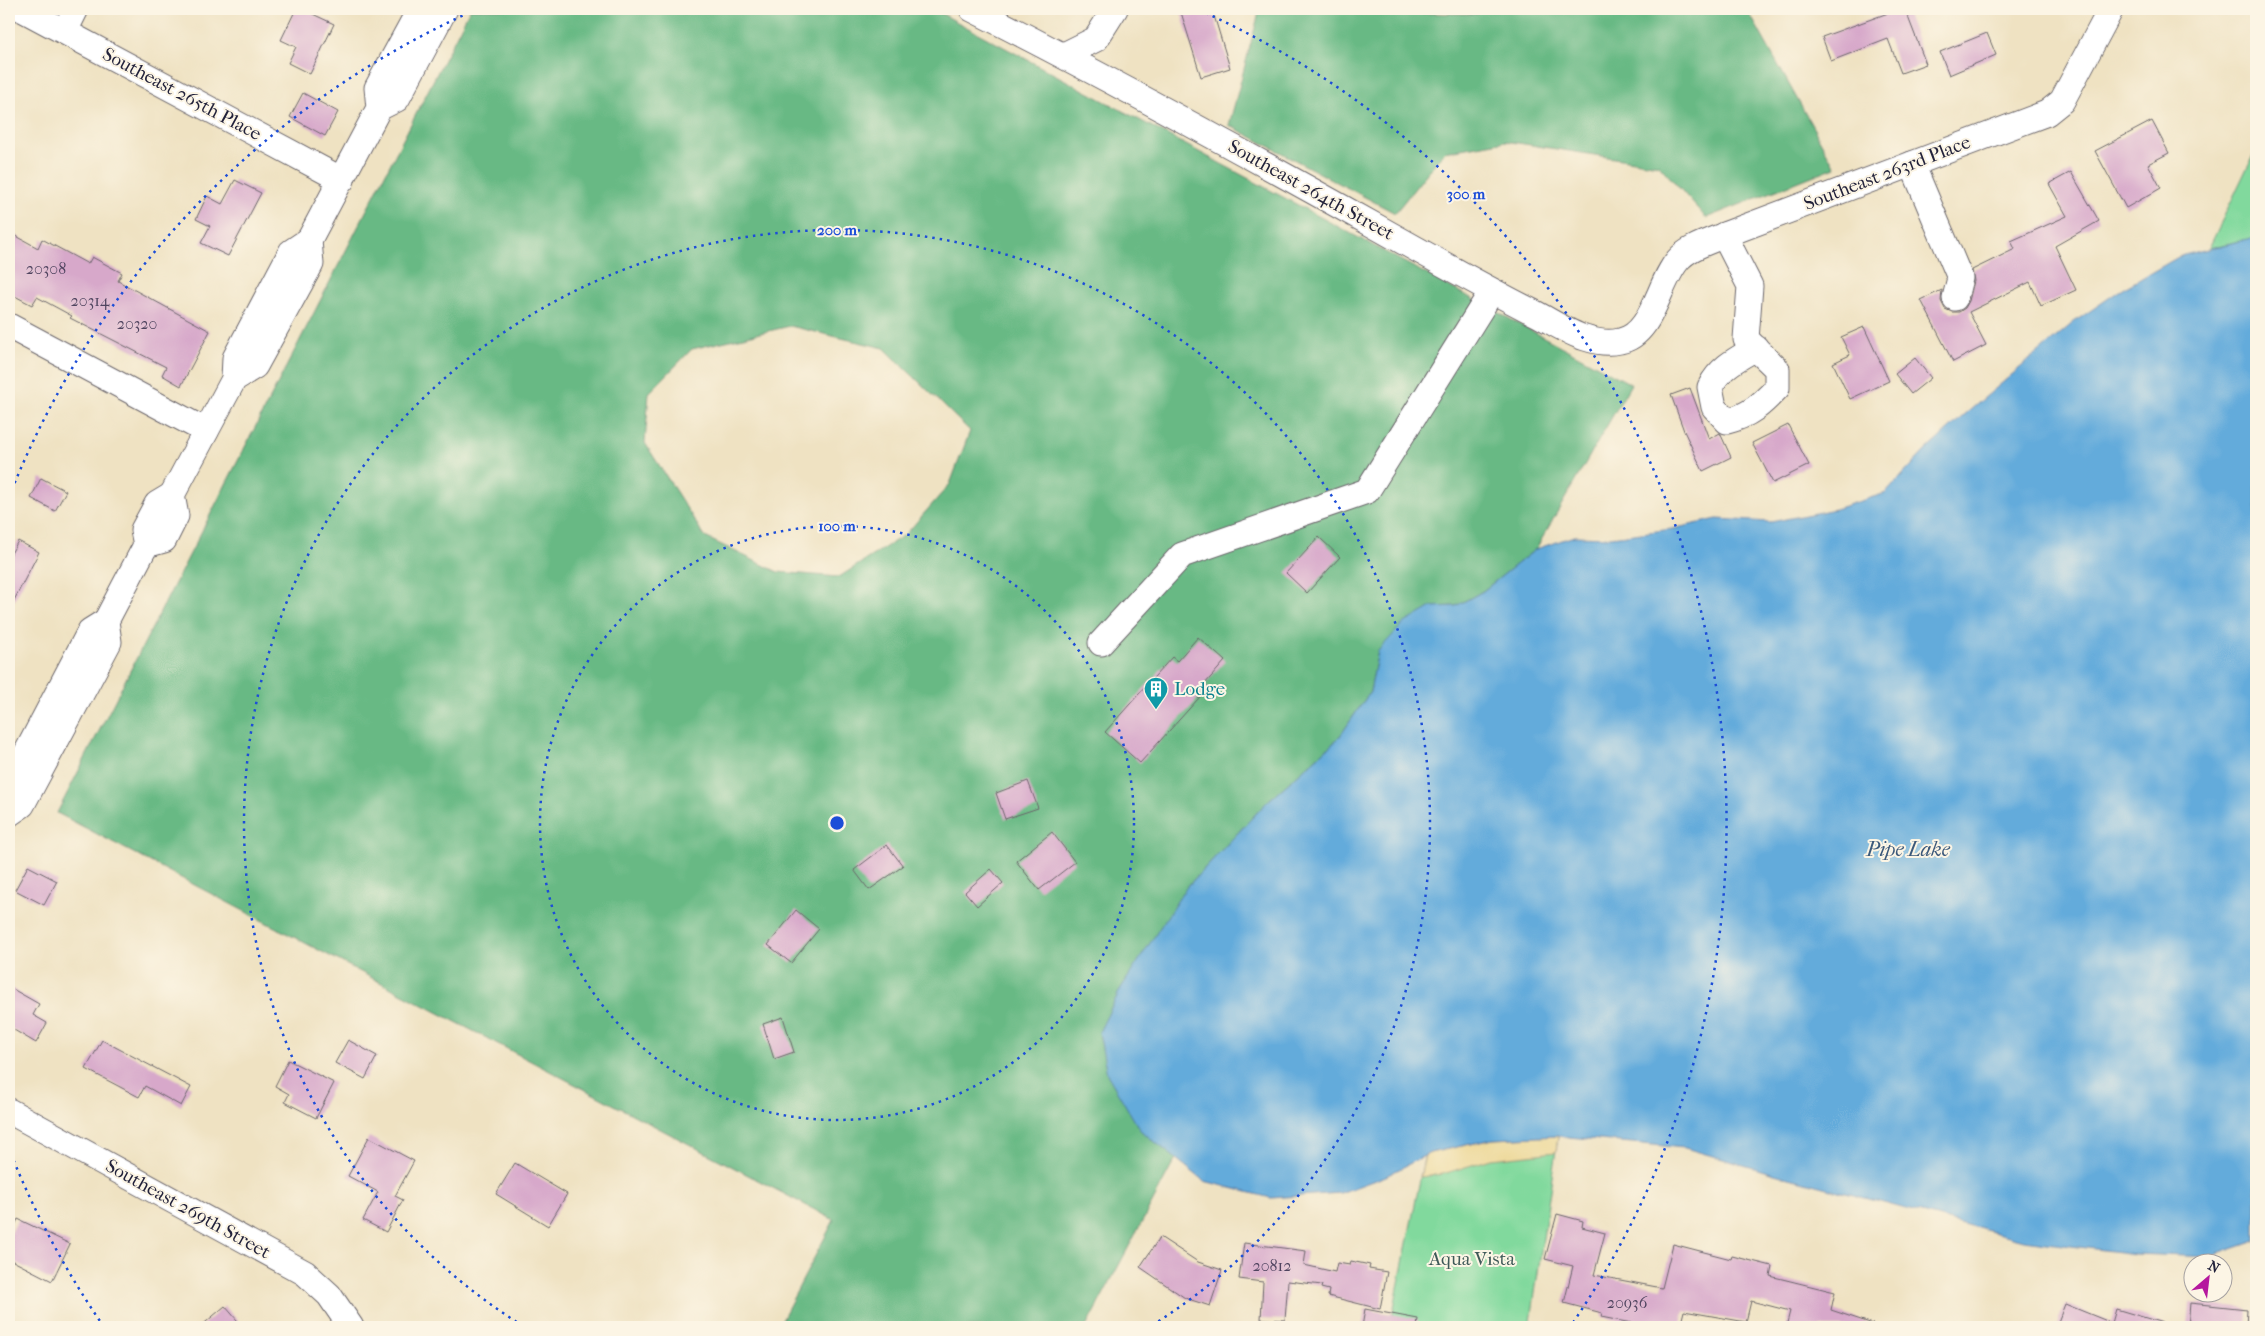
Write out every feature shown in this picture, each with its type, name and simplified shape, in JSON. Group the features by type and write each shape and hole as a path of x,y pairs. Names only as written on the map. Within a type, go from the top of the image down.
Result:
{"street":[{"name":"Southeast 265th Place","path":"22,9 342,180"},
{"path":"64,31 76,9"},
{"path":"9,786 90,631 106,621 146,546 164,540 176,516 172,495 206,431 234,379 255,366 311,264 309,240 379,108 377,88 420,9"},
{"path":"379,108 397,99 445,9"},
{"name":"Southeast 264th Street","path":"972,9 1064,55 1492,291 1584,338 1603,343 1624,341 1634,336 1647,319"},
{"path":"1064,55 1096,39 1115,9"},
{"name":"Southeast 263rd Place","path":"1647,319 1668,275 1679,259 1687,252 1724,235 2046,113 2062,101 2112,9"},
{"path":"1912,164 1960,278 1955,298"},
{"path":"1724,235 1750,286 1746,339 1756,348"},
{"path":"1101,643 1182,555 1367,491 1492,291"},
{"path":"9,326 206,431"},
{"path":"9,814 22,805 109,642 106,621"},
{"name":"Southeast 269th Street","path":"9,1111 305,1273 329,1295 351,1327"}],"green space":[{"path":"470,9 933,9 1631,384 1536,549 1483,591 1456,606 1432,607 1378,651 1370,692 1338,739 1267,802 1185,889 1140,1130 1176,1158 1086,1327 778,1327 834,1220 57,813","holes":["790,326 884,348 970,431 950,484 906,534 839,577 778,572 705,537 645,443 649,393 692,349"]},
{"path":"1260,9 1363,9 1418,13 1478,14 1481,9 1747,9 1835,167 1706,218 1659,165 1505,141 1444,152 1395,213 1229,125"},
{"path":"2256,149 2256,237 2209,248"},
{"name":"Aqua Vista","path":"1558,1136 1530,1327 1390,1327 1425,1155"}],"sand":[{"path":"1558,1136 1556,1152 1491,1159 1443,1174 1420,1177 1425,1155 1430,1153 1493,1139"}],"water":[{"name":"Pipe Lake","path":"2256,237 2256,1241 2218,1254 2182,1254 2182,1256 2135,1254 2023,1240 1778,1175 1685,1148 1558,1136 1493,1139 1430,1153 1386,1176 1340,1193 1271,1198 1204,1181 1140,1130 1107,1074 1099,1032 1121,988 1185,889 1267,802 1338,739 1370,692 1378,651 1403,624 1432,607 1456,606 1483,591 1536,549 1574,536 1611,537 1672,529 1717,519 1771,522 1835,509 1886,493 1924,452 1963,416 2074,322 2119,291 2180,256"}],"building":[{"path":"296,9 302,9 334,24 310,74 288,63 296,47 281,40"},
{"path":"1180,9 1212,9 1230,68 1201,77"},
{"path":"1899,9 1905,9 1926,64 1901,73 1888,39 1831,61 1822,37"},
{"path":"1987,33 1996,55 1949,75 1940,52"},
{"path":"303,93 338,112 325,136 290,117"},
{"path":"2152,121 2169,153 2148,164 2161,188 2126,208 2095,151"},
{"path":"2071,172 2099,221 2055,246 2076,290 2041,306 2030,282 1969,312 1986,345 1953,362 1921,300 1942,290 1941,301 1945,309 1959,312 1965,308 1969,301 1974,281 1972,270 2015,249 2011,241 2067,216 2049,184"},
{"path":"235,180 261,193 228,256 201,243 210,226 196,219 207,196 222,204"},
{"path":"9,232 38,248 42,239 88,264 92,257 122,273 118,281 210,331 181,386 162,375 166,367 70,318 72,316 37,297 32,305 9,293"},
{"path":"1864,327 1889,381 1850,399 1833,363 1850,355 1841,337"},
{"path":"1915,358 1931,378 1911,394 1895,374"},
{"path":"1690,388 1709,439 1720,433 1731,457 1703,471 1684,431 1671,395"},
{"path":"1788,425 1809,465 1773,483 1752,443"},
{"path":"41,478 66,491 55,511 31,498"},
{"path":"1319,537 1340,557 1307,593 1286,573"},
{"path":"18,541 39,552 9,610 9,557"},
{"name":"Lodge","path":"1198,637 1225,661 1204,685 1208,688 1140,763 1105,732 1172,657 1177,661"},
{"path":"1028,781 1038,808 1005,819 996,793"},
{"path":"1052,832 1075,862 1039,890 1016,861"},
{"path":"887,845 903,866 869,890 854,870"},
{"path":"28,866 57,881 44,905 15,890"},
{"path":"991,869 1003,883 977,906 965,892"},
{"path":"796,910 819,929 791,963 768,945"},
{"path":"9,987 39,1004 33,1015 47,1023 36,1043 9,1027"},
{"path":"783,1017 794,1052 774,1059 763,1024"},
{"path":"102,1040 191,1087 181,1106 145,1086 139,1097 86,1069"},
{"path":"348,1040 377,1056 365,1079 335,1063"},
{"path":"288,1060 334,1083 316,1118 285,1102 289,1094 275,1086"},
{"path":"369,1137 414,1161 395,1196 403,1200 386,1232 363,1220 378,1192 348,1176"},
{"path":"515,1163 567,1194 548,1226 496,1194"},
{"path":"1557,1214 1583,1221 1582,1227 1605,1233 1594,1275 1662,1288 1673,1244 1731,1259 1732,1256 1772,1266 1770,1276 1835,1292 1831,1310 1873,1324 1873,1327 1786,1327 1790,1311 1751,1301 1746,1322 1684,1311 1680,1327 1652,1327 1601,1317 1602,1313 1564,1303 1573,1266 1545,1259"},
{"path":"18,1219 70,1244 52,1281 9,1259 9,1237"},
{"path":"1160,1237 1198,1262 1222,1270 1210,1306 1185,1298 1140,1267"},
{"path":"1244,1243 1306,1251 1304,1265 1335,1272 1337,1263 1350,1265 1351,1261 1370,1265 1369,1269 1387,1272 1380,1309 1328,1296 1329,1290 1321,1288 1322,1285 1288,1281 1285,1320 1261,1319 1263,1282 1239,1279"},
{"path":"2065,1304 2112,1323 2116,1309 2163,1323 2162,1327 2056,1327"},
{"path":"2190,1304 2247,1309 2246,1327 2188,1327"},
{"path":"225,1306 243,1327 200,1327"},
{"path":"1365,1309 1418,1319 1417,1327 1362,1327"}],"place":[{"name":"Lodge","path":"1156,710"}]}
